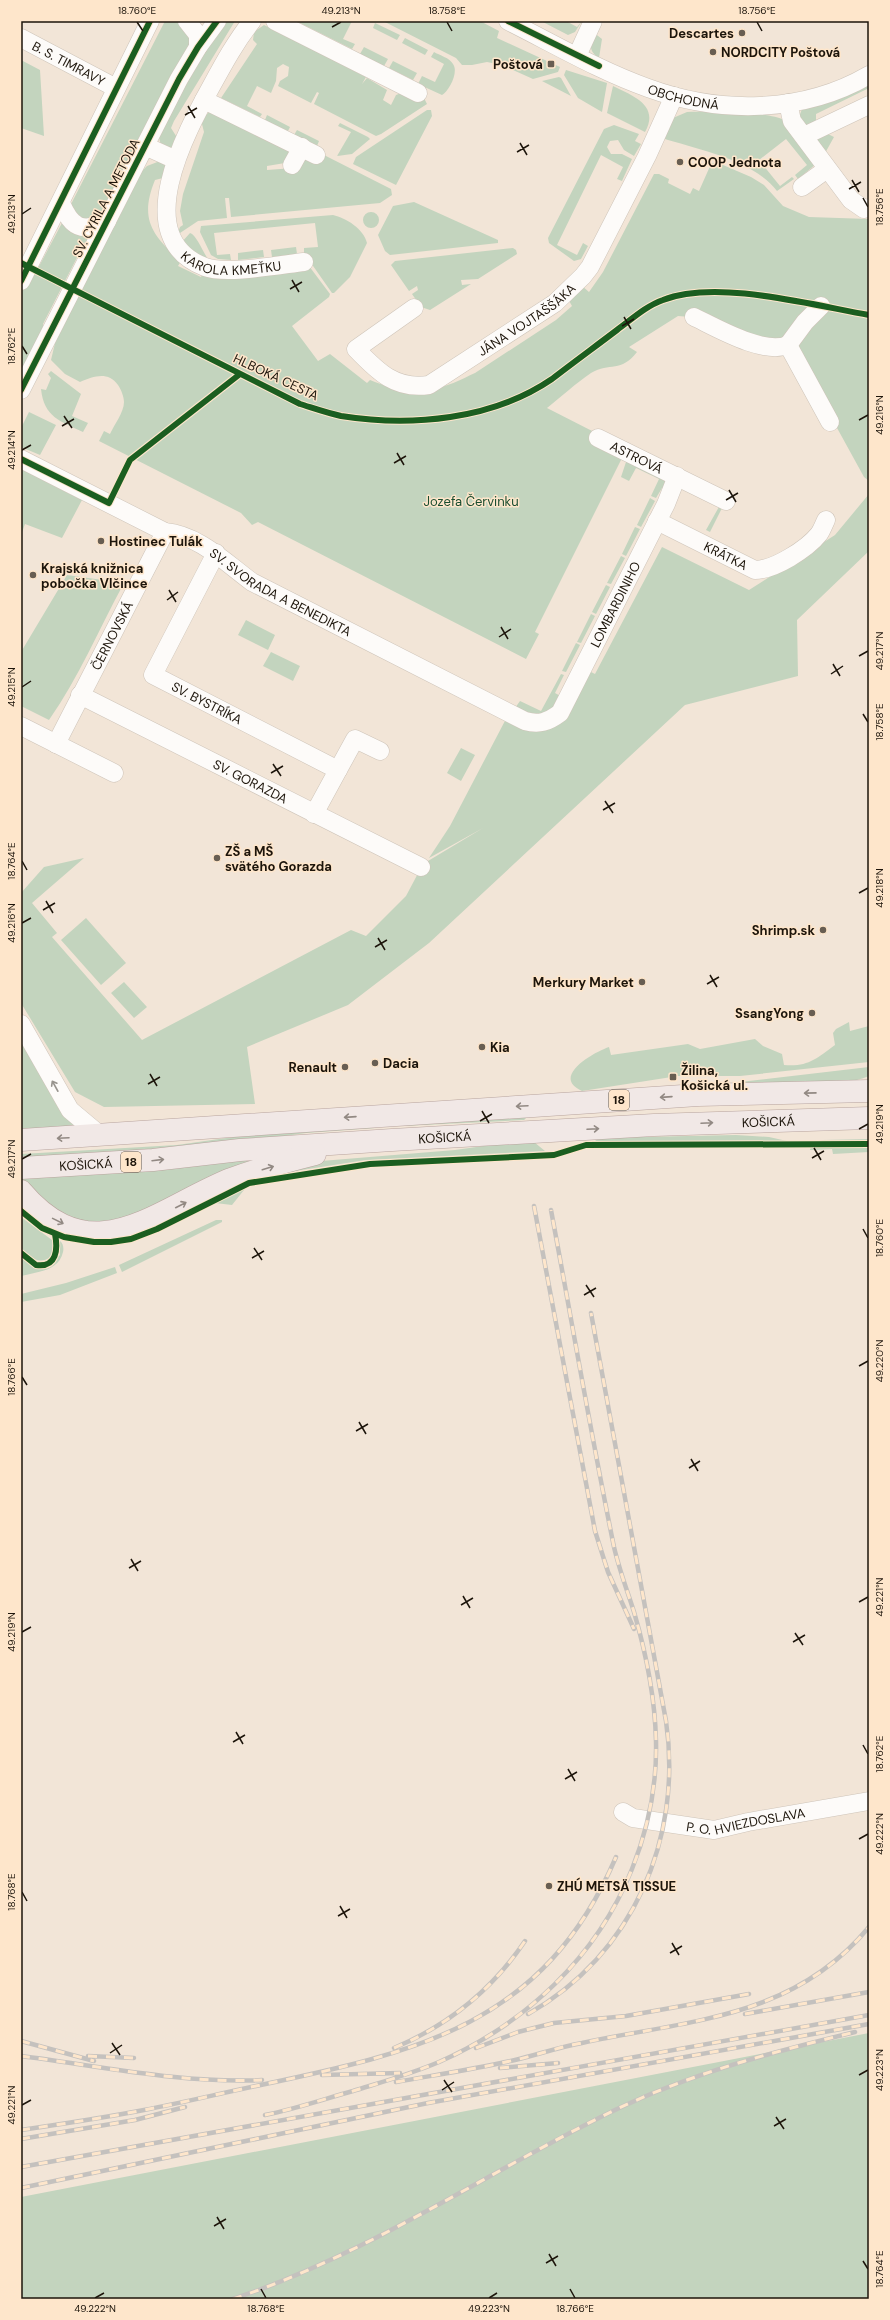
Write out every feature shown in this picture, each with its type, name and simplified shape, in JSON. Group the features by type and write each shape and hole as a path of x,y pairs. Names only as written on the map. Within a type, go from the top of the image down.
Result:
{"main road":[{"name":"KOŠICKÁ","path":"21,1140 102,1136 389,1114 698,1095 859,1092 869,1085"},
{"name":"KOŠICKÁ","path":"21,1168 153,1160 240,1150 392,1140 741,1121 869,1118"},
{"path":"844,1119 869,1124"},
{"path":"24,1195 48,1216 72,1227 96,1232 126,1229 150,1220 231,1179 353,1143"}],"street":[{"path":"21,281 150,21"},
{"path":"187,21 198,35 198,47"},
{"name":"SV. CYRILA A METODA","path":"21,390 145,146 198,47 217,21"},
{"name":"KAROLA KMEŤKU","path":"252,21 243,32 184,138 170,180 166,211 168,229 174,242 182,253 194,262 207,268 222,270 304,262"},
{"path":"275,21 418,92"},
{"name":"OBCHODNÁ","path":"508,21 577,56 647,88 713,105 743,106 788,103 824,95 869,75"},
{"path":"577,56 593,21"},
{"name":"B. S. TIMRAVY","path":"21,38 116,88"},
{"name":"JÁNA VOJTAŠŠÁKA","path":"414,308 356,349 376,370 390,379 411,387 429,385 555,303 590,267 647,156 674,96"},
{"path":"204,100 309,151 292,165"},
{"path":"788,103 792,121 827,169 851,200 864,209 869,208"},
{"path":"804,136 869,105"},
{"path":"145,146 176,160"},
{"path":"802,187 827,169"},
{"path":"61,203 69,220 81,228 95,227 107,221"},
{"path":"694,317 746,342 781,348 788,345 804,322 821,306"},
{"path":"788,345 804,378 830,422"},
{"name":"ASTROVÁ","path":"598,438 726,501"},
{"name":"SV. SVORADA A BENEDIKTA","path":"21,459 164,532 176,533 216,553 255,584 525,721 542,723"},
{"name":"LOMBARDINIHO","path":"542,723 560,713 657,521 677,476"},
{"name":"KRÁTKA","path":"657,521 755,570 763,570 774,567 807,544 819,534 826,520"},
{"name":"ČERNOVSKÁ","path":"56,744 164,532"},
{"name":"SV. BYSTRÍKA","path":"216,553 153,675 338,770"},
{"name":"SV. GORAZDA","path":"80,695 420,867"},
{"path":"21,726 114,773"},
{"path":"314,814 355,739 380,751"},
{"path":"21,1024 70,1110 102,1136"},
{"path":"553,1105 554,1131"},
{"path":"389,1114 392,1140"},
{"name":"P. O. HVIEZDOSLAVA","path":"623,1812 633,1818 714,1830 748,1822 869,1802"}],"green space":[{"path":"165,21 176,22 183,25 191,42 100,219 88,223 69,208"},
{"path":"227,21 235,21 171,128 178,139 173,148 161,145 158,134 195,65"},
{"path":"296,21 352,21 343,39 355,44 352,49"},
{"path":"383,21 480,21 499,31 497,38 560,67 558,72 533,79 502,65 487,62 462,65 456,58"},
{"path":"541,21 566,21 577,27 582,21 575,32 568,35"},
{"path":"375,23 400,35 397,40 373,28"},
{"path":"264,25 366,77 362,84 367,78 387,90 383,100 391,105 396,95 404,92 421,92 427,104 376,136 314,104 319,93 317,92 311,103 278,86 280,81 288,76 289,67 283,64 277,68 276,81 271,93 257,86 247,106 262,114 260,117 221,98 257,44 253,40 254,32"},
{"path":"593,32 602,39 599,58 591,50"},
{"path":"405,38 428,50 425,55 402,43"},
{"path":"364,47 388,59 384,66 360,54"},
{"path":"434,52 452,62 455,67 454,76 448,90 442,95 418,84 422,76 435,82 444,64 431,57"},
{"path":"21,60 40,70 44,136 21,128"},
{"path":"393,61 417,73 413,80 389,68"},
{"path":"566,70 607,83 602,112 578,98 564,75"},
{"path":"559,77 561,78 571,96 542,81"},
{"path":"869,82 869,88 816,114 816,122 806,127 799,117 802,109"},
{"path":"613,86 636,98 647,108 649,123 645,132 607,113"},
{"path":"427,110 431,110 432,116 396,185 353,164 356,157"},
{"path":"210,111 297,152 291,162 267,166 267,170 294,168 302,155 324,155 391,189 392,195 380,203 231,217 229,198 225,198 227,218 198,221 177,235 180,227 183,225 180,211 183,194 204,132 201,120"},
{"path":"687,112 751,113 776,117 784,120 816,164 798,179 795,175 807,165 786,139 759,160 780,186 792,177 794,179 777,191 754,171 739,163 662,138 673,118"},
{"path":"267,115 290,127 288,131 265,120"},
{"path":"340,123 370,139 352,154 337,156 351,132 338,126"},
{"path":"614,125 639,134 635,141 641,144 634,156 624,150 618,140 610,141 607,147 611,154 622,154 632,159 622,181 617,179 623,167 601,155 557,245 577,255 583,243 588,246 581,259 574,261 549,243 548,238 604,129"},
{"path":"297,130 319,141 317,146 294,135"},
{"path":"828,134 834,137 824,155 817,139"},
{"name":"Jozefa Červinku","path":"160,161 168,168 167,177 155,180 148,205 149,216 151,225 162,243 181,261 178,266 201,277 203,272 216,274 216,279 309,266 330,294 329,297 292,326 318,361 330,354 367,383 370,380 392,387 408,389 424,390 442,387 475,373 556,320 572,306 568,299 582,286 589,292 603,272 654,174 659,174 669,179 668,183 690,194 693,188 699,191 711,164 716,162 751,177 764,185 783,206 809,217 869,219 869,481 864,477 792,346 691,317 678,316 629,347 637,352 626,363 604,368 591,373 547,408 598,434 624,454 535,632 539,634 526,659 258,522 252,525 241,513 99,441 104,431 110,434 124,406 124,400 119,387 114,381 105,376 90,378 80,382 65,374 51,360 56,339 140,173 147,166"},
{"path":"414,202 498,240 498,243 390,255 385,251 378,235 393,206"},
{"path":"371,212 377,214 379,220 377,226 371,228 365,226 363,220 365,214"},
{"path":"333,215 349,221 354,225 362,233 367,243 350,277 334,293 332,293 304,253 304,248 318,247 315,223 214,233 217,255 230,254 231,260 218,259 211,255 200,232 201,226"},
{"path":"63,221 93,234 89,240 85,242 43,324 44,328 21,374 21,267 35,274"},
{"path":"190,233 198,241 210,262 181,243"},
{"path":"296,247 297,254 272,257 271,250"},
{"path":"513,248 516,250 517,254 478,279 461,280 462,285 471,284 430,310 421,307 412,294 418,290 417,286 409,291 391,265 395,261"},
{"path":"263,250 264,257 238,260 238,253"},
{"path":"51,371 81,394 72,416 88,423 83,432 54,417 46,406 41,389 46,390 51,378 48,374"},
{"path":"29,412 56,425 40,455 21,447 21,428"},
{"path":"628,456 664,473 667,490 662,488 656,498 651,496 659,479 636,468 629,481 621,477"},
{"path":"21,469 82,500 62,538 25,524 21,535"},
{"path":"869,494 869,551 797,620 798,676 685,705 429,943 348,1005 247,1047 255,1104 104,1107 75,1092 21,1003 21,893 44,867 84,858 32,903 57,933 52,937 142,1040 351,930 366,936 406,896 423,864 483,828 429,858 450,826 507,717 541,727 587,670 595,674 662,547 749,590 835,535"},
{"path":"650,498 655,501 641,527 637,525"},
{"path":"720,505 723,506 710,532 706,530"},
{"path":"635,527 640,529 626,556 622,554"},
{"path":"621,556 625,558 611,584 607,583"},
{"path":"67,575 124,583 70,687 49,720 21,706 21,652"},
{"path":"606,585 610,587 596,614 592,612"},
{"path":"591,614 595,616 581,643 577,642"},
{"path":"246,620 275,635 268,650 238,635"},
{"path":"576,643 580,645 566,672 562,671"},
{"path":"271,652 300,666 293,681 263,666"},
{"path":"561,674 564,675 555,693 564,698 561,703 538,718 515,708 520,701 541,711"},
{"path":"461,748 475,755 461,781 447,773"},
{"path":"86,918 126,963 101,985 61,940"},
{"path":"124,982 147,1007 134,1018 111,993"},
{"path":"849,1022 850,1031 869,1026 869,1062 740,1076 678,1076 582,1091 573,1085 571,1079 573,1072 585,1059 609,1047 611,1055 688,1044 700,1049 755,1039 763,1046 782,1054 784,1065 799,1065 817,1058 835,1045 833,1033 836,1029"},
{"path":"21,1038 81,1128 21,1133"},
{"path":"869,1067 869,1076 840,1083 823,1085 740,1082"},
{"path":"527,1117 524,1120 403,1126 401,1123"},
{"path":"377,1125 376,1128 306,1133 181,1151 21,1161 21,1154 177,1145 304,1127"},
{"path":"736,1135 769,1137 787,1141 598,1142 592,1138"},
{"path":"869,1139 869,1142 815,1142 823,1140"},
{"path":"526,1140 534,1142 545,1151 366,1160 276,1174 309,1162 455,1150"},
{"path":"869,1146 869,1152 833,1154 832,1149 810,1150 811,1147"},
{"path":"275,1155 117,1223 80,1222 21,1199 21,1176"},
{"path":"248,1185 232,1205 215,1203"},
{"path":"21,1217 52,1240 54,1247 51,1257 38,1260 28,1255 21,1248"},
{"path":"216,1220 222,1220 222,1222 122,1272 119,1265"},
{"path":"60,1241 63,1244 63,1250 61,1258 57,1263 46,1270 21,1276 21,1257 35,1268 49,1266 60,1255"},
{"path":"115,1267 117,1273 60,1295 21,1302 21,1294 66,1283"},
{"path":"869,2033 869,2299 21,2299 21,2197"}],"railway":[{"path":"534,1206 595,1531 608,1572 634,1629"},
{"path":"265,2115 353,2091 418,2070 439,2062 471,2046 501,2028 529,2007 555,1984 578,1959 599,1931 617,1901 638,1854 647,1822 655,1774 656,1741 652,1692 646,1659 634,1612 614,1547 589,1421 551,1210"},
{"path":"528,2014 565,1989 596,1960 622,1926 643,1889 657,1850 666,1808 669,1765 666,1721 591,1313"},
{"path":"21,2130 144,2110 370,2060 422,2043 470,2022 513,1994 552,1959 587,1914 616,1857"},
{"path":"396,2082 500,2063 573,2045 700,2020 737,2011 773,1998 807,1981 839,1957 869,1927"},
{"path":"394,2048 433,2028 468,2004 498,1975 525,1941"},
{"path":"745,2014 869,1992"},
{"path":"476,2048 518,2032 554,2023 626,2016 749,1994"},
{"path":"21,2167 869,2015"},
{"path":"21,2188 428,2103 869,2024"},
{"path":"233,2299 283,2281 380,2236 567,2134 644,2097 703,2074 794,2047 855,2032"},
{"path":"21,2041 94,2061"},
{"path":"21,2056 172,2077 232,2081 262,2080"},
{"path":"88,2056 134,2058"},
{"path":"500,2068 558,2063"},
{"path":"322,2075 400,2073"},
{"path":"21,2139 135,2120 185,2107"}],"cycle path":[{"path":"21,281 150,21"},
{"path":"21,390 179,79 198,47 217,21"},
{"path":"508,21 599,66"},
{"name":"HLBOKÁ CESTA","path":"21,263 300,404 341,416 395,421 450,417 477,412 504,404 529,393 552,379 645,309 663,300 685,294 710,292 764,296 793,300 869,315"},
{"name":"HLBOKÁ CESTA","path":"21,459 109,503 130,460 240,374"},
{"path":"21,1211 42,1228 64,1237 94,1242 111,1242 131,1239 157,1229 249,1183 370,1164 554,1155 586,1145 869,1144"},
{"path":"21,1253 36,1265 48,1264 52,1260 56,1251 55,1234"}],"place":[{"name":"Descartes","path":"742,33"},
{"name":"NORDCITY Poštová","path":"713,52"},
{"name":"Poštová","path":"551,64"},
{"name":"COOP Jednota","path":"680,162"},
{"name":"Hostinec Tulák","path":"101,541"},
{"name":"Krajská knižnica pobočka Vlčince","path":"33,575"},
{"name":"ZŠ a MŠ svätého Gorazda","path":"217,858"},
{"name":"Shrimp.sk","path":"823,930"},
{"name":"Merkury Market","path":"642,982"},
{"name":"SsangYong","path":"812,1013"},
{"name":"Kia","path":"482,1047"},
{"name":"Dacia","path":"375,1063"},
{"name":"Renault","path":"345,1067"},
{"name":"Žilina, Košická ul.","path":"673,1077"},
{"name":"ZHÚ METSÄ TISSUE","path":"549,1886"}]}
